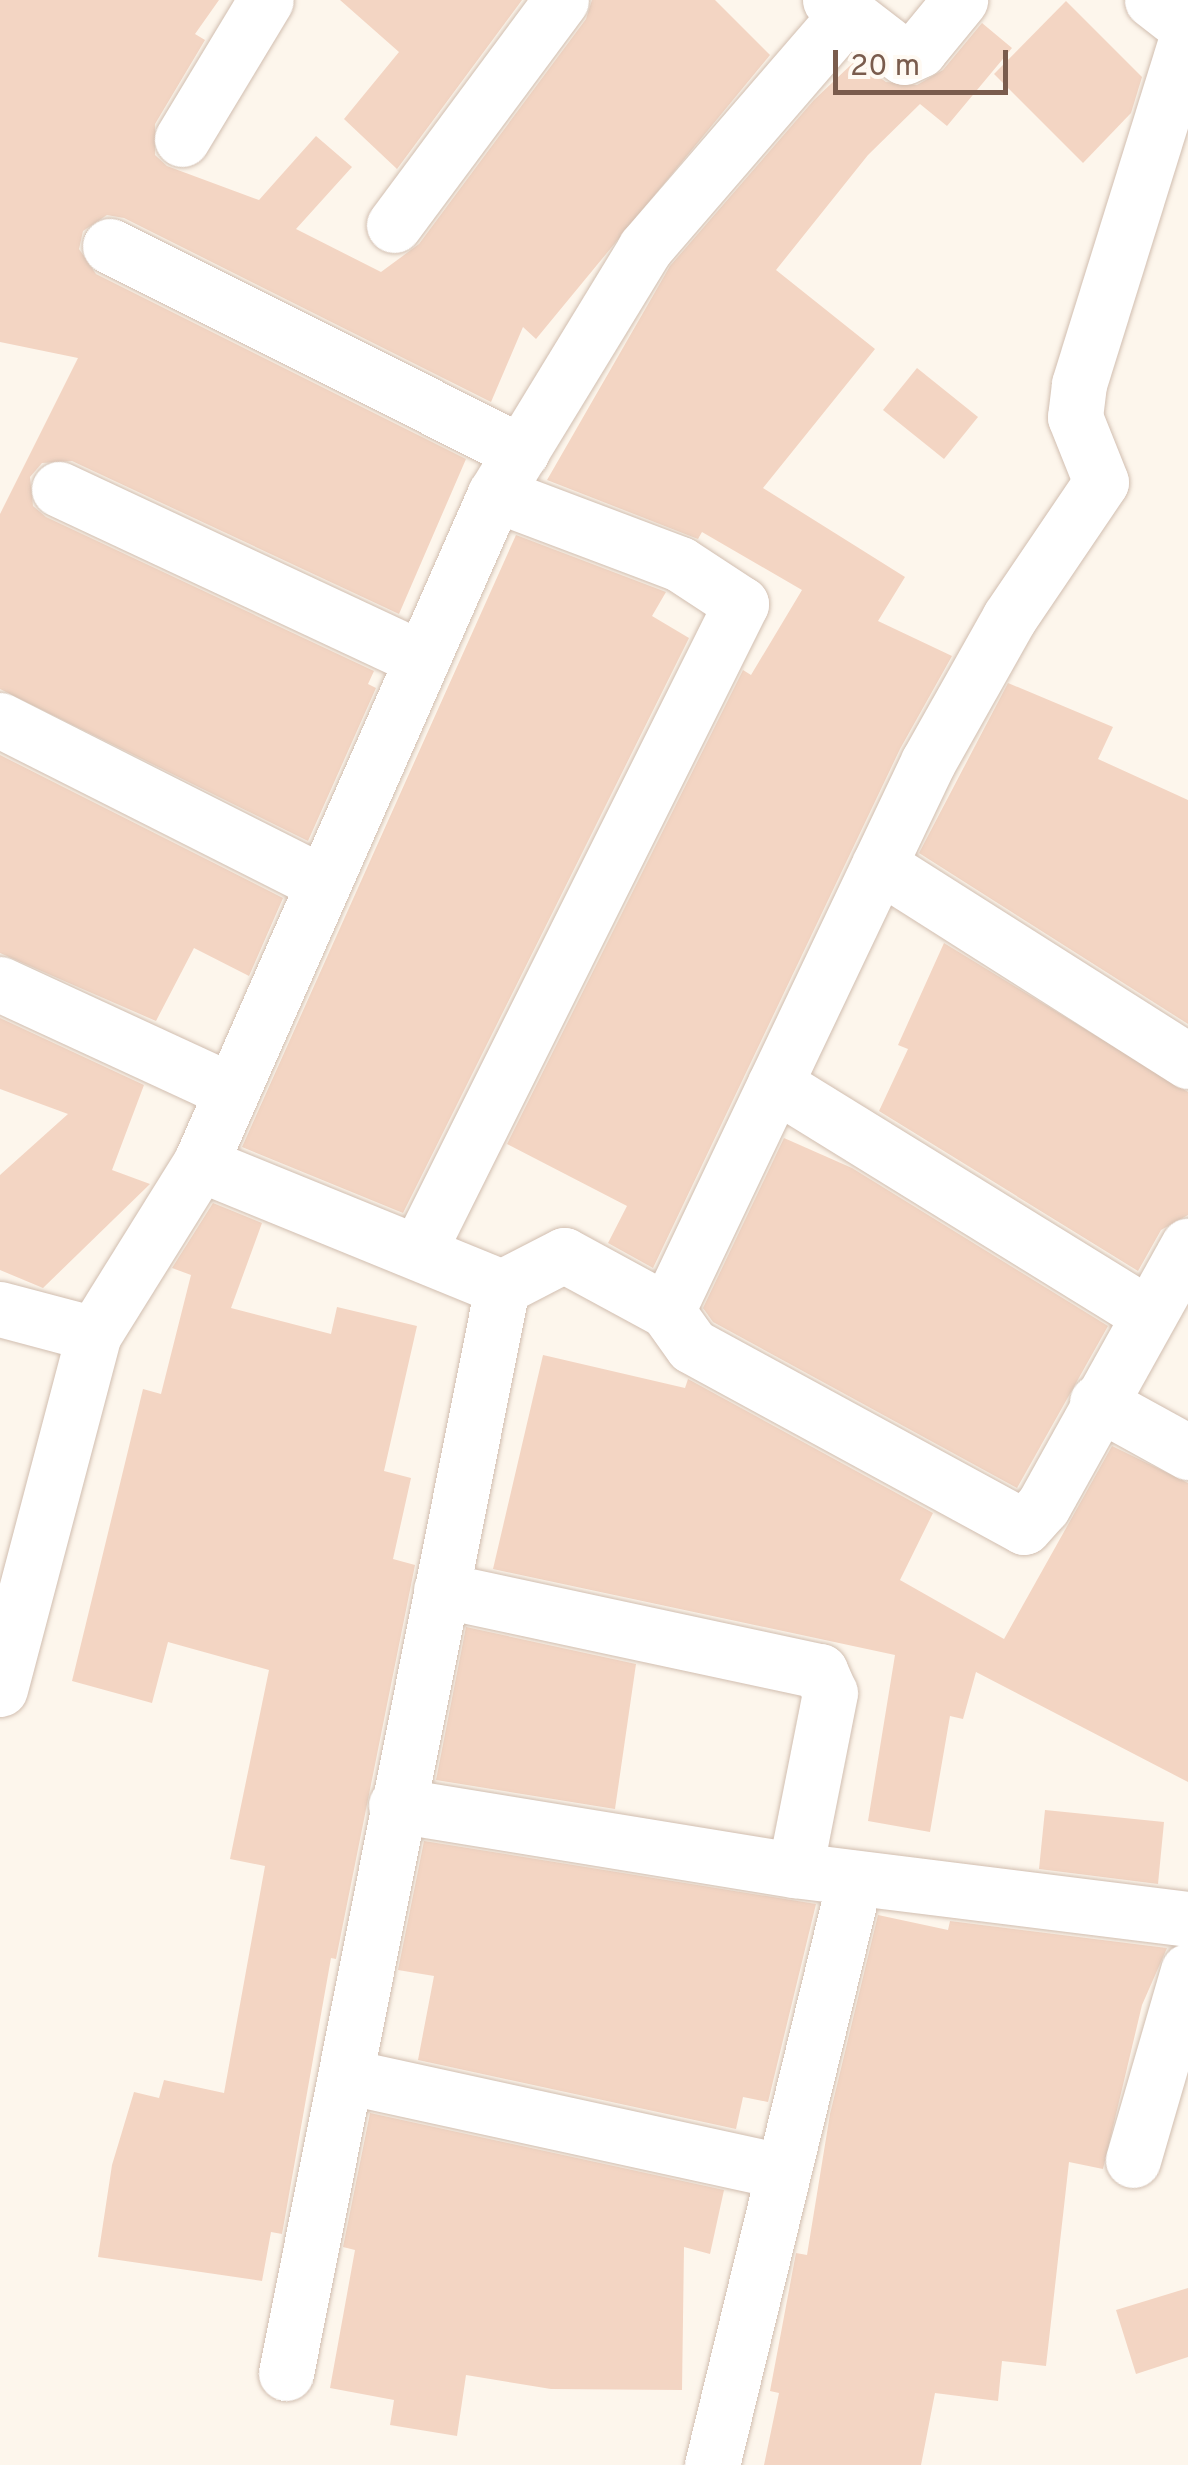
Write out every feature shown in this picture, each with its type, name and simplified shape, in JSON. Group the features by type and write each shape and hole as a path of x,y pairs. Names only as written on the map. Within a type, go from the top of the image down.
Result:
{"street":[{"path":"182,139 266,0"},
{"path":"394,225 561,0"},
{"path":"0,1689 94,1334 200,1164 508,473 645,248 839,7 904,57 919,50 960,0"},
{"path":"667,1311 879,865 1009,618 1101,482 1075,418 1078,384 1188,32 1152,0"},
{"path":"110,246 508,473 680,564 741,604 420,1250"},
{"path":"58,489 422,659"},
{"path":"0,720 322,883"},
{"path":"879,865 1188,1060"},
{"path":"0,984 232,1091"},
{"path":"775,1084 1148,1314"},
{"path":"200,1164 420,1250 502,1287"},
{"path":"502,1287 564,1256 667,1311 692,1346 1024,1528 1042,1506 1188,1246"},
{"path":"286,2373 350,2077 396,1805 502,1287"},
{"path":"0,1309 94,1334"},
{"path":"1098,1402 1188,1452"},
{"path":"441,1590 820,1671 830,1693 795,1870"},
{"path":"396,1805 795,1870 1188,1920"},
{"path":"712,2465 855,1878"},
{"path":"1132,2160 1188,1971"},
{"path":"350,2077 782,2171"}],"building":[{"path":"0,0 219,0 195,34 205,40 155,124 155,155 167,166 259,200 316,136 352,167 296,229 381,272 419,244 586,19 592,0 715,0 770,55 536,339 523,327 491,402 124,218 107,215 83,231 79,249 96,274 466,459 399,614 72,461 42,463 30,477 33,506 46,517 374,671 368,684 376,688 308,841 0,689 0,514 78,358 0,342"},
{"path":"340,0 522,0 397,169 344,119 399,52"},
{"path":"1066,1 1142,77 1131,113 1083,163 994,74"},
{"path":"982,23 1012,48 947,126 920,104 868,155 776,270 875,349 763,488 905,577 878,621 952,656 900,749 653,1268 608,1243 627,1206 507,1144 743,670 751,675 802,590 702,532 698,539 547,480 670,266 814,100 856,60 886,82 917,85 943,70"},
{"path":"917,368 978,417 944,459 883,410"},
{"path":"516,535 666,592 652,616 689,638 403,1213 242,1147"},
{"path":"1008,683 1113,727 1098,759 1188,800 1188,1024 919,853"},
{"path":"0,755 283,898 249,976 194,948 156,1021 0,953"},
{"path":"944,943 1188,1092 1188,1215 1161,1230 1138,1271 879,1111 908,1049 898,1045"},
{"path":"0,1018 144,1085 112,1170 150,1184 43,1288 0,1270 0,1175 68,1114 0,1089"},
{"path":"784,1138 852,1168 1108,1326 1017,1488 713,1322 703,1308"},
{"path":"213,1203 262,1223 231,1308 331,1334 337,1307 417,1326 384,1471 411,1478 393,1559 415,1565 336,1959 331,1958 282,2234 271,2232 262,2281 98,2257 112,2165 134,2092 159,2098 164,2080 224,2093 265,1866 230,1859 269,1670 168,1642 152,1703 72,1681 143,1389 161,1394 191,1275 172,1268"},
{"path":"543,1355 685,1388 688,1379 933,1513 900,1580 1004,1639 1112,1446 1188,1483 1188,1782 976,1672 963,1719 950,1716 930,1832 868,1821 895,1655 493,1569"},
{"path":"466,1627 636,1664 615,1809 436,1780"},
{"path":"1045,1810 1164,1822 1158,1884 1039,1869"},
{"path":"424,1841 816,1904 768,2102 743,2097 736,2129 418,2060 434,1976 398,1970"},
{"path":"878,1915 948,1930 950,1921 1167,1948 1142,2005 1103,2169 1069,2162 1046,2366 1002,2361 998,2401 935,2393 921,2465 764,2465 779,2393 770,2391 796,2253 807,2255 830,2114"},
{"path":"370,2113 724,2190 710,2254 684,2247 682,2390 551,2389 466,2375 457,2436 390,2425 394,2400 330,2388 355,2250 343,2247"},
{"path":"1188,2288 1188,2357 1136,2374 1116,2310"}]}
